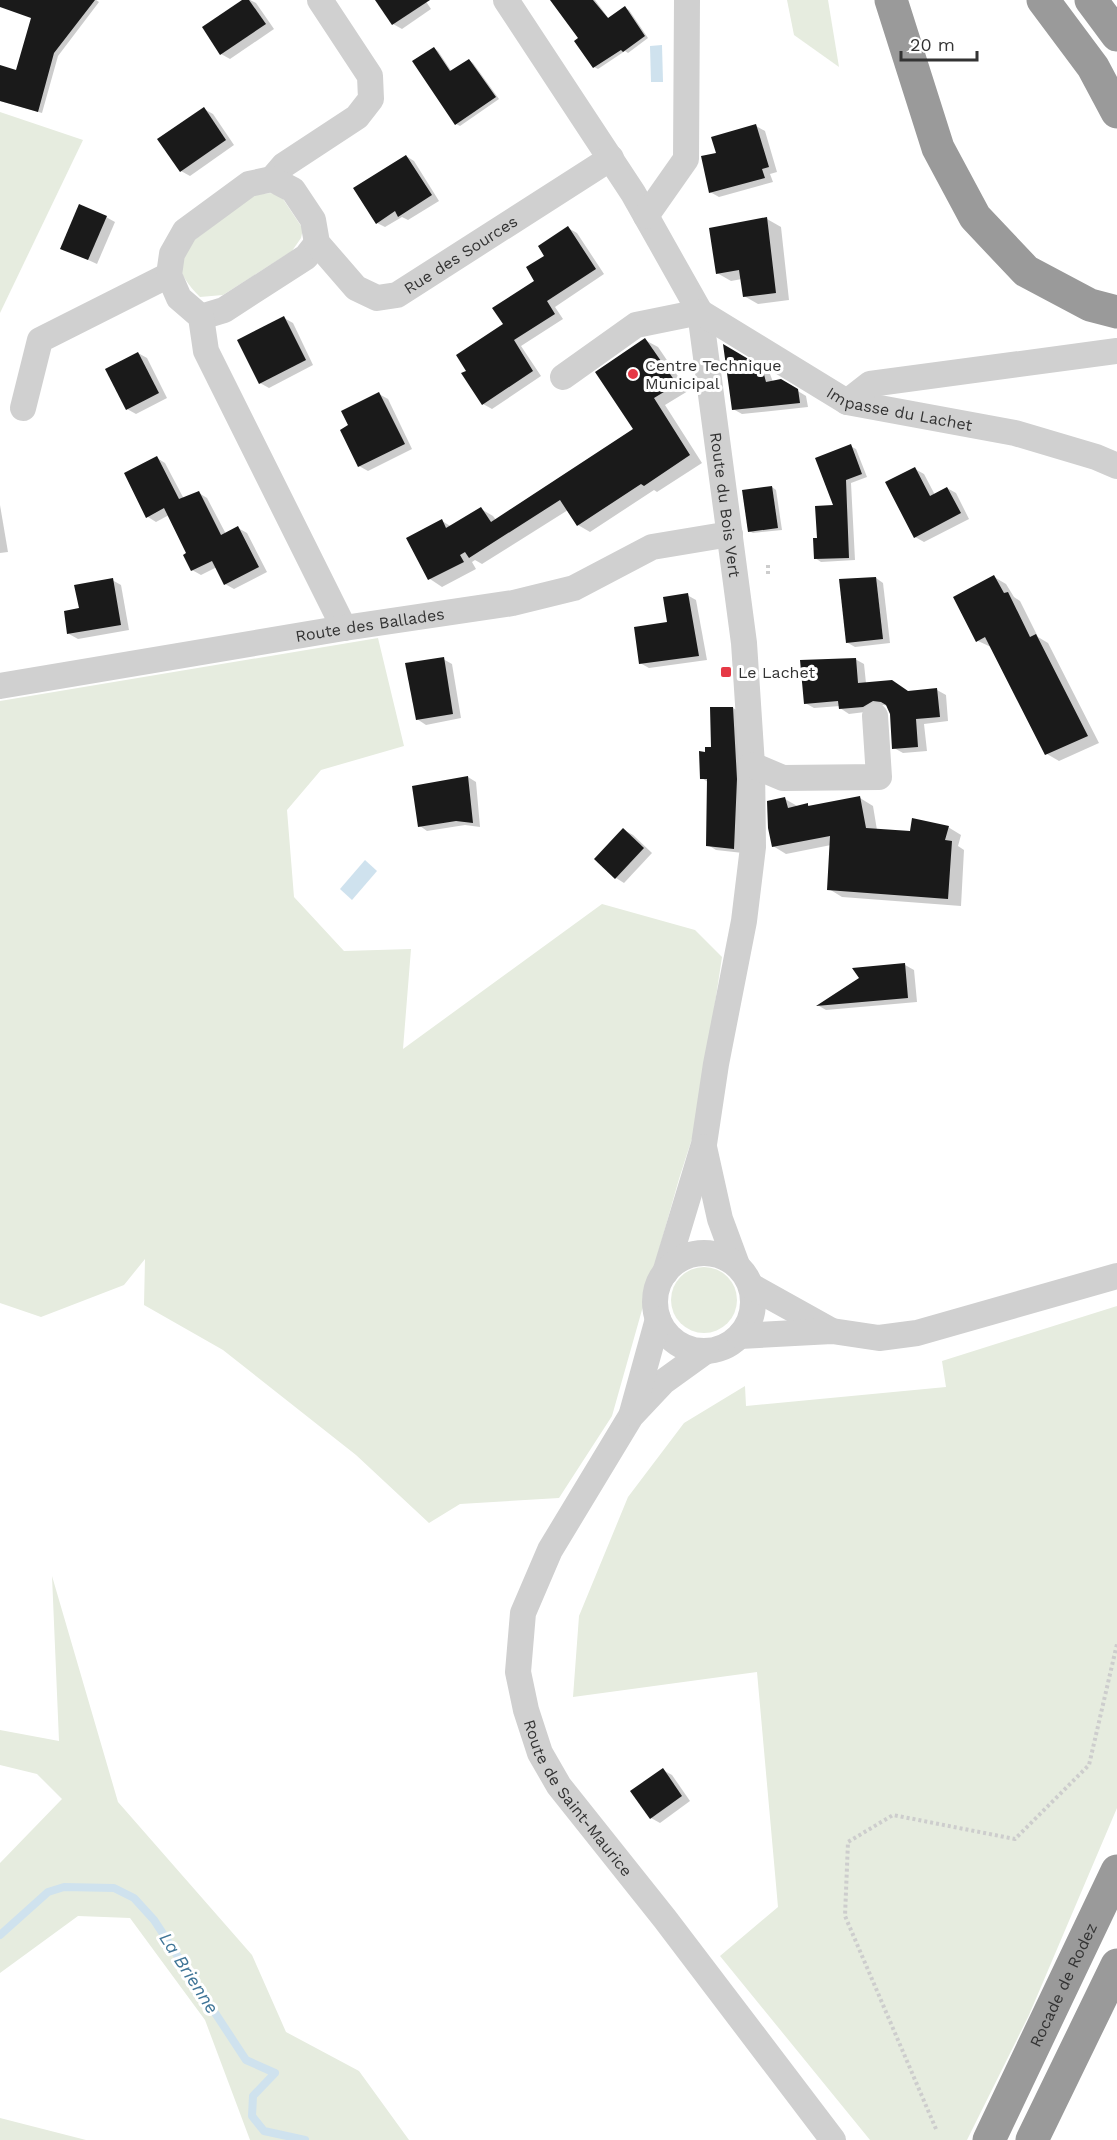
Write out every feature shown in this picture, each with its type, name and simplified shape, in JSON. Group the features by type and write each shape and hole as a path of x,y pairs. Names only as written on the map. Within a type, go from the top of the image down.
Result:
{"highway":[{"path":"891,0 938,148 975,217 1026,271 1090,305 1117,312"},
{"path":"1043,0 1093,67 1117,112"},
{"path":"1091,0 1117,35"},
{"name":"Rocade de Rodez","path":"989,2140 1117,1871"},
{"path":"1038,2127 1117,1965"}],"street":[{"path":"320,0 370,76 371,99 357,117 284,165 272,179 249,184 184,231 172,254 169,275 179,298 201,317 206,351 344,628"},
{"name":"Route du Bois Vert","path":"506,0 611,159 700,312 744,643 752,765 753,847 746,910 716,1064 704,1144"},
{"path":"646,216 686,159 687,0"},
{"name":"Rue des Sources","path":"272,179 293,190 313,220 317,243 356,288 377,298 397,295 611,159"},
{"path":"201,317 224,310 306,256 317,243"},
{"path":"23,408 40,340 169,275"},
{"path":"562,377 636,325 700,312"},
{"name":"Impasse du Lachet","path":"700,312 847,402 1015,433 1096,457 1117,466"},
{"path":"847,402 870,384 1117,351"},
{"name":"Route des Ballades","path":"0,686 344,628 513,603 574,588 652,547 730,534"},
{"path":"752,765 783,778 879,777 874,716"},
{"path":"704,1144 720,1219 737,1264 751,1286 752,1312 748,1325 730,1344 706,1351 691,1349 677,1343 658,1319 655,1303 657,1287 665,1273 676,1261 691,1254 707,1252 723,1256 737,1264"},
{"path":"665,1273 704,1144"},
{"path":"740,1336 832,1331 879,1338 917,1333 1117,1276"},
{"path":"751,1286 832,1331"},
{"name":"Route de Saint-Maurice","path":"631,1416 658,1319"},
{"name":"Route de Saint-Maurice","path":"706,1351 663,1382 631,1416 550,1550 523,1613 518,1672 526,1710 540,1753 559,1786 665,1919 833,2140"}],"path":[{"path":"768,565 768,574"},
{"path":"936,2129 845,1916 848,1842 893,1815 1015,1839 1089,1765 1117,1644"}],"shaded area":[{"path":"787,0 828,0 839,67 794,35"},
{"path":"0,112 83,140 0,313"},
{"path":"270,193 281,196 303,229 301,238 292,251 223,295 200,297 181,271 180,251 253,195"},
{"path":"378,638 404,746 321,770 287,810 294,897 344,951 411,949 403,1049 602,904 695,930 722,957 697,1123 612,1416 559,1498 460,1504 429,1523 356,1455 223,1350 144,1305 145,1259 124,1285 41,1317 0,1303 0,701"},
{"path":"704,1267 717,1270 727,1277 734,1287 737,1300 734,1313 727,1323 717,1330 704,1333 691,1330 681,1323 674,1313 671,1300 674,1287 681,1277 691,1270"},
{"path":"1117,1306 1117,1808 1029,2015 967,2140 870,2140 720,1956 778,1907 757,1672 573,1697 579,1616 628,1497 684,1423 745,1386 746,1406 946,1387 942,1361"},
{"path":"52,1576 118,1802 252,1955 286,2032 359,2071 409,2140 250,2140 205,2020 130,1918 78,1916 0,1973 0,1863 62,1799 37,1774 0,1765 0,1730 59,1741"},
{"path":"0,2118 86,2140 0,2140"}],"water":[{"path":"662,45 663,82 651,82 650,46"},
{"path":"365,860 377,871 352,900 340,889"}],"building":[{"path":"0,0 95,0 54,53 38,112 0,101 0,65 16,70 31,18 0,7"},
{"path":"242,0 249,0 266,24 220,55 202,27"},
{"path":"375,0 430,0 392,25"},
{"path":"550,0 593,0 608,18 625,6 645,36 623,52 621,50 593,68 574,41 578,38"},
{"path":"434,47 450,71 469,59 496,97 455,125 412,61"},
{"path":"204,107 226,140 180,172 157,139"},
{"path":"756,124 769,167 762,169 765,178 709,193 701,156 716,153 711,137"},
{"path":"406,155 432,195 398,217 395,211 376,224 353,188"},
{"path":"79,204 107,216 88,260 60,249"},
{"path":"767,217 776,293 743,297 739,270 716,274 709,228"},
{"path":"568,226 596,269 547,301 555,314 514,340 533,371 482,405 461,373 466,371 456,355 503,324 492,308 534,281 526,267 544,256 538,246"},
{"path":"284,316 306,360 259,384 237,340"},
{"path":"645,338 677,384 654,398 690,455 577,526 560,500 469,558 465,552 460,555 464,562 428,580 406,538 442,519 446,528 481,507 491,522 633,429 595,372"},
{"path":"723,344 762,367 766,382 781,379 798,389 800,403 732,410"},
{"path":"138,352 159,393 126,410 105,369"},
{"path":"379,392 405,444 358,467 340,430 348,425 341,411"},
{"path":"851,444 862,474 846,480 849,558 814,559 813,538 817,538 815,506 833,505 815,458"},
{"path":"157,456 179,499 199,491 221,535 238,526 259,567 224,585 212,561 191,571 183,555 186,553 164,508 146,518 124,473"},
{"path":"915,467 930,496 947,487 961,513 914,538 885,482"},
{"path":"772,486 778,528 748,532 742,490"},
{"path":"994,575 1004,593 1008,592 1030,637 1036,634 1088,736 1045,755 985,637 976,642 953,597"},
{"path":"876,577 883,639 846,643 839,579"},
{"path":"113,578 121,625 67,634 64,611 79,608 74,585"},
{"path":"688,593 699,656 639,664 634,627 667,622 663,597"},
{"path":"444,657 453,714 416,720 405,663"},
{"path":"856,658 858,683 892,680 908,691 937,688 940,717 916,719 918,747 892,749 890,714 886,705 881,702 873,701 863,707 839,709 838,701 804,704 800,660"},
{"path":"710,707 733,707 737,779 734,849 706,846 707,779 700,779 699,751 705,752 705,747 711,747"},
{"path":"468,776 473,823 456,821 418,827 412,786"},
{"path":"860,796 866,828 910,831 912,818 949,826 945,840 952,841 948,899 827,890 830,836 772,847 768,828 767,801 785,797 788,808"},
{"path":"623,828 644,848 615,879 594,859"},
{"path":"905,963 908,998 816,1006 859,978 852,968"},
{"path":"663,1768 682,1796 650,1819 630,1791"}],"waterway":[{"name":"La Brienne","path":"0,1935 48,1892 64,1887 114,1888 134,1898 154,1920 246,2060 275,2073 253,2096 252,2116 264,2131 305,2140"}],"place":[{"name":"Centre Technique Municipal","path":"633,374"},
{"name":"Le Lachet","path":"726,672"}]}
